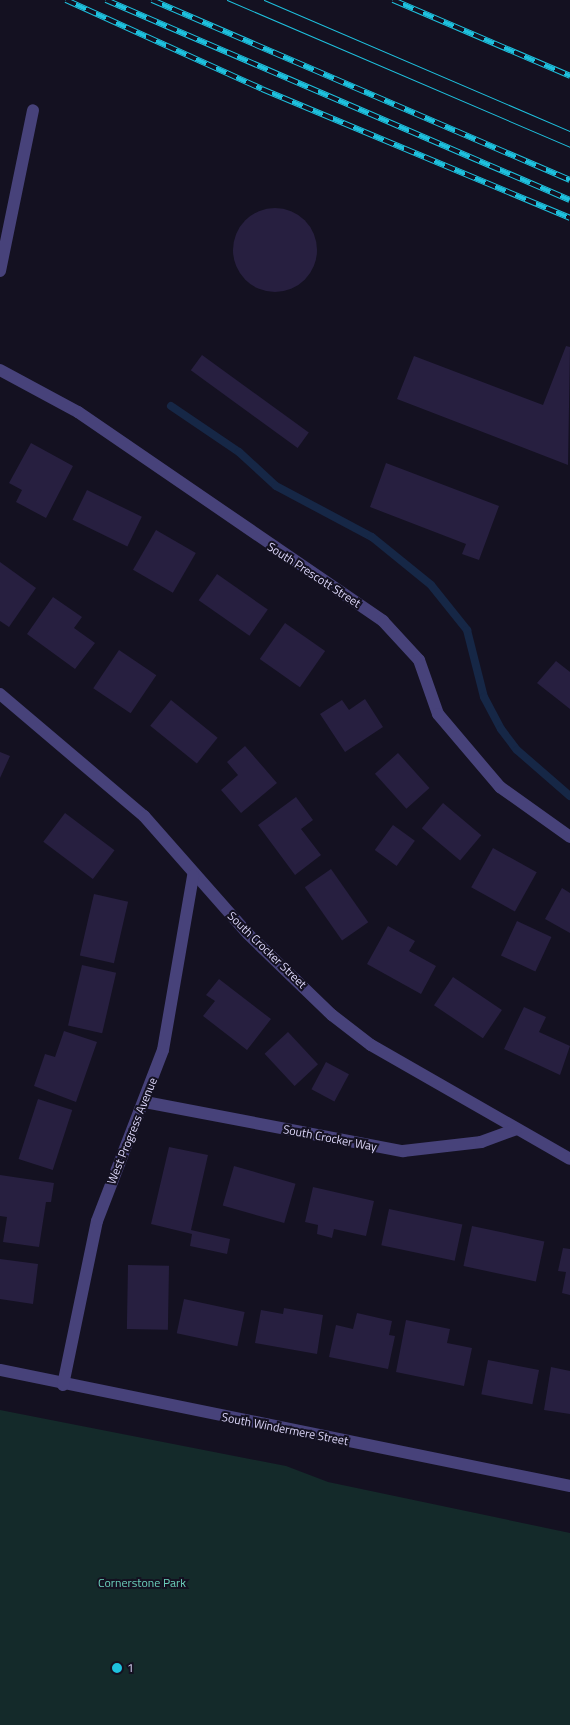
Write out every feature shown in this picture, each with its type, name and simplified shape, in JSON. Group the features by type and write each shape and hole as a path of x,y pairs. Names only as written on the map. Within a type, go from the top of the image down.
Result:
{"street":[{"path":"0,272 32,110"},
{"name":"South Prescott Street","path":"0,370 78,412 383,621 419,660 438,714 500,787 570,837"},
{"name":"South Crocker Street","path":"0,694 144,816 193,876 332,1015 371,1045 570,1159"},
{"name":"West Progress Avenue","path":"63,1385 97,1221 145,1102 174,997 193,876"},
{"name":"South Crocker Way","path":"145,1102 403,1151 481,1142 516,1129"},
{"name":"South Windermere Street","path":"0,1370 63,1385 570,1486"}],"green space":[{"name":"Cornerstone Park","path":"0,1410 286,1466 328,1482 570,1533 570,1725 0,1725"}],"building":[{"path":"275,208 291,211 305,220 314,234 317,250 314,266 305,280 291,289 275,292 259,289 245,280 236,266 233,250 236,234 245,220 259,211"},
{"path":"566,346 570,347 568,465 397,399 414,356 543,405"},
{"path":"202,355 309,433 298,448 191,370"},
{"path":"31,443 73,466 46,518 16,502 22,490 9,483"},
{"path":"386,463 499,506 479,560 462,554 466,544 370,507"},
{"path":"87,490 142,517 127,546 73,520"},
{"path":"156,530 196,553 173,593 133,570"},
{"path":"0,562 36,588 9,627 0,621"},
{"path":"217,574 268,610 249,636 199,600"},
{"path":"53,597 82,617 74,628 95,643 75,669 27,634"},
{"path":"285,623 325,651 300,687 260,659"},
{"path":"119,650 156,675 131,713 93,688"},
{"path":"556,661 570,672 570,709 537,683"},
{"path":"365,699 383,727 345,752 320,714 342,700 349,710"},
{"path":"171,700 218,738 197,763 150,726"},
{"path":"245,746 277,783 241,813 221,790 238,775 227,762"},
{"path":"0,752 10,756 0,778"},
{"path":"398,753 429,788 406,809 375,774"},
{"path":"296,797 313,820 301,829 321,855 295,875 258,825"},
{"path":"443,803 481,835 460,860 422,828"},
{"path":"65,813 115,850 93,879 43,842"},
{"path":"393,825 415,841 397,866 375,850"},
{"path":"493,848 537,872 515,912 471,887"},
{"path":"331,869 368,922 342,941 305,887"},
{"path":"562,888 570,893 570,933 545,919"},
{"path":"94,894 128,902 114,963 80,955"},
{"path":"517,921 551,937 535,971 501,955"},
{"path":"388,926 415,941 409,951 436,966 421,994 367,964"},
{"path":"82,965 116,973 102,1033 68,1025"},
{"path":"453,977 502,1010 483,1038 434,1005"},
{"path":"219,979 271,1019 247,1050 203,1016 215,1001 206,995"},
{"path":"524,1007 546,1017 539,1032 570,1046 560,1075 504,1049"},
{"path":"64,1031 97,1042 76,1102 34,1086 45,1054 55,1057"},
{"path":"288,1032 318,1064 295,1086 265,1054"},
{"path":"326,1062 349,1074 334,1102 311,1089"},
{"path":"38,1099 72,1110 53,1170 19,1159"},
{"path":"169,1147 208,1155 191,1230 230,1239 227,1254 190,1246 192,1234 151,1224"},
{"path":"234,1166 296,1184 284,1223 223,1205"},
{"path":"0,1175 54,1183 51,1202 46,1202 39,1247 3,1242 7,1217 0,1216"},
{"path":"313,1187 374,1201 366,1236 334,1229 332,1238 317,1234 318,1225 305,1222"},
{"path":"389,1209 462,1225 455,1261 381,1245"},
{"path":"472,1226 544,1241 536,1281 463,1266"},
{"path":"563,1248 570,1249 570,1295 562,1293 566,1272 558,1271"},
{"path":"0,1259 38,1264 33,1304 0,1299"},
{"path":"128,1265 169,1266 168,1330 127,1329"},
{"path":"184,1299 245,1312 237,1346 177,1333"},
{"path":"284,1308 323,1315 317,1354 255,1343 261,1310 283,1314"},
{"path":"357,1313 392,1321 389,1335 395,1336 388,1369 329,1357 336,1325 353,1329"},
{"path":"406,1320 450,1329 447,1343 472,1348 464,1386 396,1372"},
{"path":"488,1360 539,1370 532,1404 481,1394"},
{"path":"551,1367 570,1371 570,1414 544,1410"}],"waterway":[{"path":"171,406 239,452 276,486 372,537 431,585 467,630 484,697 501,729 517,750 570,796"}],"tram line":[{"path":"227,0 570,147"},
{"path":"264,0 570,131"}],"railway":[{"path":"66,0 262,89 570,218"},
{"path":"106,0 570,200"},
{"path":"152,0 570,180"},
{"path":"393,0 570,76"}],"place":[{"name":"1","path":"117,1668"}]}
